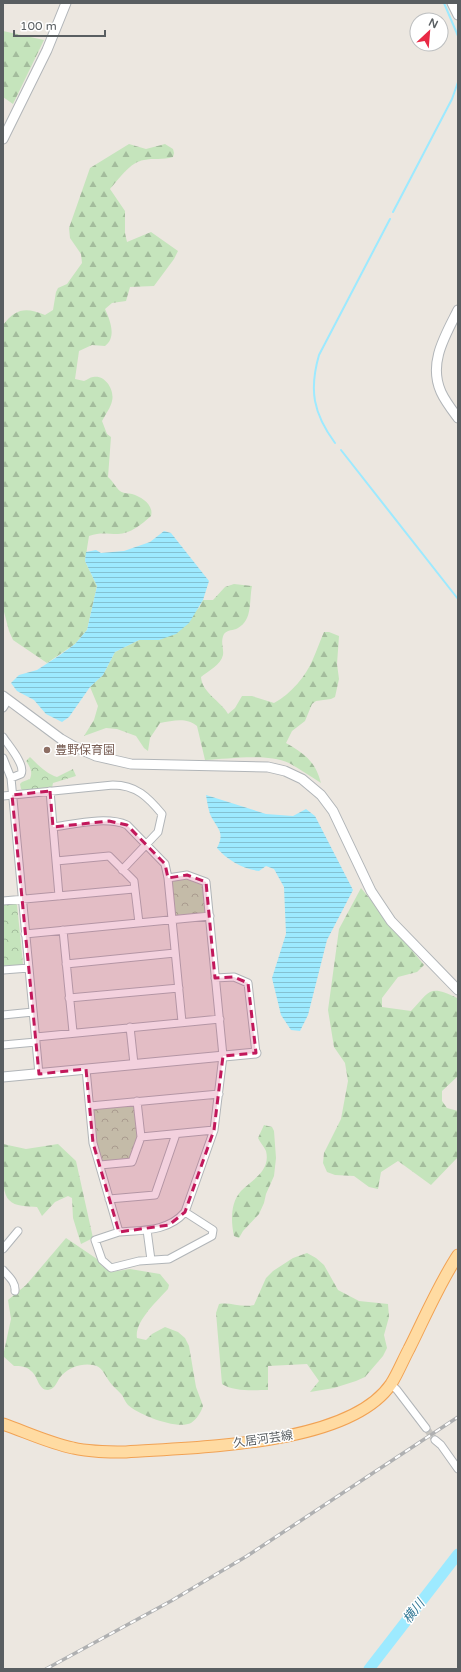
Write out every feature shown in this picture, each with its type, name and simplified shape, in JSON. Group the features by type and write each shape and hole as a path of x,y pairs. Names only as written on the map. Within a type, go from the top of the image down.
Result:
{"main road":[{"name":"久居河芸線","path":"3,1424 56,1444 75,1449 103,1452 126,1452 275,1439 297,1434 350,1416 370,1405 391,1384 458,1255"}],"street":[{"path":"3,139 47,50 66,3"},
{"path":"452,3 458,15"},
{"path":"458,310 440,347 436,366 437,381 441,391 458,418"},
{"path":"3,708 6,698 73,746 102,758 131,764 268,767 285,771 302,779 321,794 333,811 368,885 390,921 458,990"},
{"path":"3,737 21,763 22,768 21,774 11,778"},
{"path":"3,758 11,778 39,1074"},
{"path":"3,796 118,785 139,792 149,798 162,814 158,832 122,870"},
{"path":"50,791 60,896"},
{"path":"53,827 115,821 127,825 165,864 168,878 182,1022"},
{"path":"56,861 109,856 134,881 139,922"},
{"path":"168,878 187,875 206,882 223,1056 214,1130 185,1212 169,1225 148,1230 118,1232 95,1240 102,1260 111,1268 139,1261 174,1258 212,1236 213,1230 185,1212"},
{"path":"3,901 134,889"},
{"path":"25,934 210,916"},
{"path":"63,930 73,1032"},
{"path":"66,964 176,954"},
{"path":"3,970 29,968"},
{"path":"3,1077 256,1053 248,983 234,977 215,978"},
{"path":"69,998 179,988"},
{"path":"3,1015 33,1012"},
{"path":"3,1045 73,1032 220,1019"},
{"path":"130,1027 134,1064"},
{"path":"86,1069 93,1143 118,1232"},
{"path":"90,1106 219,1094"},
{"path":"100,1165 132,1162 141,1137 137,1101"},
{"path":"141,1137 214,1130"},
{"path":"109,1199 155,1195 176,1134"},
{"path":"148,1230 151,1260"},
{"path":"3,1249 18,1231"},
{"path":"3,1270 14,1283 14,1291"},
{"path":"391,1384 426,1428"},
{"path":"435,1440 441,1445 458,1469"}],"highlighted area":[{"path":"50,791 53,827 109,821 127,825 165,864 168,878 187,875 206,882 215,978 234,977 248,983 256,1053 223,1056 214,1130 185,1212 169,1225 119,1232 93,1143 86,1069 39,1074 12,795"}],"green space":[{"path":"3,31 44,40 13,104 3,97"},
{"path":"129,144 146,149 165,144 173,149 174,153 173,157 139,161 129,167 110,189 125,211 125,233 127,242 151,232 178,251 174,259 154,286 130,287 126,301 112,303 105,309 109,318 112,333 111,338 105,346 92,345 79,351 75,379 84,381 91,377 97,377 105,380 108,384 113,397 102,421 107,434 111,437 108,477 123,493 136,495 143,499 151,508 151,516 140,525 122,534 100,534 89,536 85,561 97,586 87,630 75,644 47,663 13,640 3,608 3,325 12,315 17,312 27,310 45,315 53,310 58,288 67,284 82,263 81,254 70,238 69,228 90,168"},
{"path":"234,584 252,586 248,615 243,624 238,628 227,631 224,634 222,640 222,659 217,665 201,677 205,688 228,714 235,708 242,696 252,696 274,703 286,695 292,690 306,672 324,632 329,632 339,636 337,664 339,679 335,697 316,701 312,704 305,721 292,731 286,743 308,759 316,769 321,783 289,763 270,758 248,757 205,760 197,726 188,721 179,720 160,723 150,738 148,751 144,748 136,736 117,729 106,728 84,736 94,720 98,706 90,687 103,675 115,652 139,640 159,640 199,608 203,600 213,600 225,587"},
{"path":"30,757 53,776 57,777 73,769 76,776 53,783 52,788 24,791 21,789 20,784 30,779 31,771 26,761"},
{"path":"187,878 203,884 206,910 204,913 174,914 171,882"},
{"path":"361,888 424,965 417,972 398,977 382,998 382,1007 411,1011 427,994 435,991 441,991 457,998 458,1000 458,1076 442,1091 442,1101 447,1108 458,1111 458,1157 431,1185 398,1161 381,1172 378,1189 369,1187 354,1176 335,1175 327,1172 323,1163 324,1153 341,1119 348,1081 345,1063 334,1047 328,1010 339,929"},
{"path":"15,903 17,905 23,964 21,966 3,967 3,904"},
{"path":"132,1105 135,1106 138,1136 131,1159 102,1161 97,1144 92,1109"},
{"path":"264,1125 272,1127 274,1131 276,1158 274,1176 259,1214 243,1231 239,1238 234,1236 232,1225 233,1207 237,1196 260,1174 266,1164 266,1151 258,1138"},
{"path":"3,1144 26,1149 58,1144 76,1161 93,1238 81,1244 73,1218 72,1198 68,1196 55,1202 42,1216 37,1207 18,1205 9,1200 6,1196 3,1182"},
{"path":"66,1238 97,1259 102,1266 111,1272 130,1269 160,1274 169,1285 168,1289 143,1318 139,1325 137,1338 146,1340 152,1334 165,1327 178,1332 185,1338 189,1346 196,1387 203,1406 195,1420 191,1423 177,1425 168,1423 149,1417 133,1409 110,1383 99,1367 80,1365 72,1368 62,1375 53,1388 48,1390 42,1388 29,1369 14,1366 3,1356 11,1319 8,1300 26,1285"},
{"path":"307,1253 324,1265 338,1290 359,1301 388,1304 389,1317 384,1335 387,1348 383,1356 365,1377 334,1388 310,1392 319,1381 307,1364 268,1366 268,1390 238,1389 227,1387 222,1384 216,1313 219,1304 245,1306 254,1305 266,1278 273,1271 293,1258"}],"water":[{"path":"164,531 171,533 209,581 203,600 189,623 176,634 159,640 139,640 115,652 103,675 90,687 69,717 62,722 46,714 34,700 17,691 11,683 19,675 37,670 60,655 75,644 87,630 97,586 85,561 86,552 96,550 101,553 124,551 150,542"},
{"path":"206,795 266,814 293,816 306,809 315,816 353,890 327,940 308,1015 300,1031 291,1030 281,1015 272,978 286,934 284,887 274,869 266,866 259,871 241,866 230,860 217,848 221,837 219,830 210,814"}],"waterway":[{"path":"444,3 458,36"},
{"path":"393,212 452,99 458,82"},
{"path":"335,443 322,422 315,401 314,379 319,355 390,219"},
{"path":"341,450 458,599"},
{"name":"横川","path":"369,1669 458,1554"}],"tunnel":[{"path":"426,1428 435,1440"}],"railway":[{"path":"46,1669 171,1601 247,1556 458,1417"}],"place":[{"name":"豊野保育園","path":"47,750"}]}
